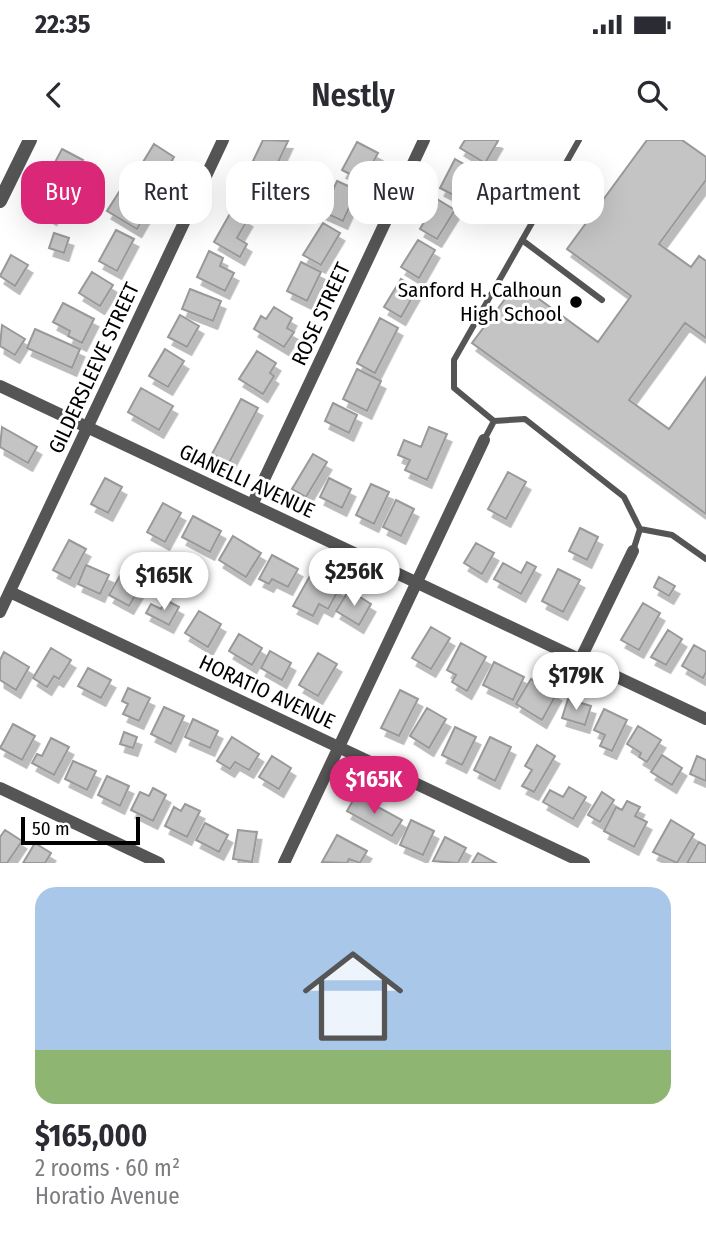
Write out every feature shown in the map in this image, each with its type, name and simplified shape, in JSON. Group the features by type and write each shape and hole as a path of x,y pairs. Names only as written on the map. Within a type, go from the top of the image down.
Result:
{"street":[{"path":"0,201 30,140"},
{"name":"GILDERSLEEVE STREET","path":"0,612 223,140"},
{"name":"ROSE STREET","path":"252,505 424,140"},
{"name":"GIANELLI AVENUE","path":"0,386 706,719"},
{"path":"284,863 484,440"},
{"path":"580,660 633,551"},
{"name":"HORATIO AVENUE","path":"10,592 584,863"},
{"path":"0,788 159,863"}],"lane":[{"path":"579,140 454,360 454,387 494,421 525,419 624,497 640,529 633,551"},
{"path":"522,240 602,300"},
{"path":"484,440 494,421"},
{"path":"640,529 672,535 706,559"}],"building":[{"path":"263,140 288,141 279,161 253,161"},
{"path":"465,140 498,141 486,161 460,148"},
{"path":"647,140 682,140 706,157 706,180 659,244 691,267 699,256 706,261 706,338 685,323 629,400 669,429 706,377 706,514 472,343 517,283 598,342 631,296 567,249 585,224 604,224 604,199"},
{"path":"357,142 378,153 374,161 348,161 348,173 342,170"},
{"path":"154,144 174,157 172,161 144,161"},
{"path":"62,149 83,160 82,161 56,161"},
{"path":"452,165 452,194 440,188"},
{"path":"337,181 348,186 348,210 343,221 334,217 334,188"},
{"path":"119,192 119,218 107,211"},
{"path":"438,200 452,208 452,215 437,239 420,229 423,224 438,224"},
{"path":"226,221 226,224 245,224 237,238 247,244 240,257 214,242"},
{"path":"322,224 340,233 321,265 303,255"},
{"path":"116,230 134,239 117,271 99,261"},
{"path":"54,233 69,238 64,253 49,248"},
{"path":"418,240 435,250 419,278 401,267"},
{"path":"209,251 223,258 220,266 234,273 225,291 197,277"},
{"path":"11,255 28,265 15,286 0,276"},
{"path":"301,262 321,272 307,301 287,291"},
{"path":"92,272 113,285 100,306 79,293"},
{"path":"401,279 417,289 401,317 384,307"},
{"path":"190,289 221,301 213,321 182,309"},
{"path":"63,303 94,319 82,343 68,336 70,331 53,322"},
{"path":"274,307 292,318 287,328 294,332 284,347 254,329 261,316 266,319"},
{"path":"180,315 199,326 187,347 168,337"},
{"path":"380,318 398,328 375,373 357,363"},
{"path":"2,325 25,339 15,355 0,346"},
{"path":"35,329 80,349 72,368 27,348"},
{"path":"165,349 184,361 168,387 149,376"},
{"path":"257,351 276,363 270,373 274,376 263,394 239,379"},
{"path":"357,369 381,381 367,411 343,399"},
{"path":"141,388 173,406 159,430 128,412"},
{"path":"241,399 258,408 229,463 212,454"},
{"path":"333,403 357,415 349,433 325,421"},
{"path":"2,427 37,447 28,463 0,447"},
{"path":"429,427 447,434 427,480 405,470 410,460 398,455 404,440 421,447"},
{"path":"313,454 327,462 306,497 292,489"},
{"path":"508,472 526,482 506,519 488,509"},
{"path":"105,478 122,487 108,513 91,504"},
{"path":"329,478 351,489 342,508 320,497"},
{"path":"371,484 389,492 374,524 356,515"},
{"path":"396,500 414,509 401,536 383,527"},
{"path":"163,503 181,513 165,542 147,532"},
{"path":"193,516 221,531 210,552 182,537"},
{"path":"580,528 598,537 587,560 569,551"},
{"path":"233,536 261,553 246,577 219,560"},
{"path":"69,540 86,549 70,579 53,570"},
{"path":"476,543 494,553 482,574 464,563"},
{"path":"272,555 298,569 288,587 272,579 269,584 259,579"},
{"path":"527,562 536,567 521,594 494,579 503,563 521,573"},
{"path":"86,565 109,575 100,594 78,584"},
{"path":"126,565 147,576 129,606 109,595"},
{"path":"558,569 580,580 563,612 542,601"},
{"path":"311,574 339,589 328,609 319,604 313,616 293,606"},
{"path":"659,577 675,586 669,596 654,587"},
{"path":"349,590 371,604 359,625 336,611"},
{"path":"166,600 179,607 169,625 146,613 151,604 161,609"},
{"path":"643,603 660,613 639,650 621,640"},
{"path":"199,611 221,624 208,647 185,633"},
{"path":"431,627 450,638 431,669 412,658"},
{"path":"668,630 682,639 666,665 651,657"},
{"path":"239,634 262,648 252,665 229,651"},
{"path":"461,643 486,657 467,691 452,682 456,675 447,670"},
{"path":"694,645 706,652 706,672 703,678 682,666"},
{"path":"51,648 71,660 59,679 54,676 47,687 33,678"},
{"path":"270,651 291,663 282,680 261,668"},
{"path":"4,652 29,667 16,690 0,680 0,660"},
{"path":"318,653 337,664 318,696 299,685"},
{"path":"494,662 524,677 513,700 483,685"},
{"path":"88,668 111,680 101,698 78,686"},
{"path":"531,679 557,693 542,720 516,704"},
{"path":"128,688 150,698 139,721 123,714 128,704 122,701"},
{"path":"400,690 418,699 399,736 381,728"},
{"path":"568,699 591,706 585,725 562,718"},
{"path":"164,707 184,716 171,744 151,734"},
{"path":"427,708 446,719 429,748 410,736"},
{"path":"604,709 627,720 612,751 600,746 605,735 594,730"},
{"path":"193,719 218,731 210,748 185,737"},
{"path":"13,724 35,736 22,760 0,748"},
{"path":"638,726 661,740 647,762 639,757 641,753 627,744"},
{"path":"455,727 476,737 462,765 442,755"},
{"path":"124,732 137,737 133,748 120,744"},
{"path":"232,737 259,754 249,770 235,762 230,769 217,761"},
{"path":"490,737 511,747 495,781 474,770"},
{"path":"51,738 69,747 54,775 32,763 37,754 42,756"},
{"path":"537,745 555,756 534,792 522,786 532,770 525,766"},
{"path":"662,755 682,768 672,785 651,772"},
{"path":"272,756 291,768 279,789 259,777"},
{"path":"697,756 706,760 706,781 690,774"},
{"path":"73,761 96,771 87,790 65,779"},
{"path":"107,776 129,786 120,806 98,795"},
{"path":"569,787 586,797 573,819 543,802 550,790 563,797"},
{"path":"153,788 166,795 153,821 131,810 140,792 149,796"},
{"path":"602,792 614,800 600,822 588,815"},
{"path":"356,795 402,820 392,836 347,811"},
{"path":"627,801 640,807 635,816 647,822 634,847 604,831 616,807 622,810"},
{"path":"185,804 200,811 187,837 165,826 174,807 181,811"},
{"path":"411,820 434,831 423,855 400,845"},
{"path":"671,820 694,834 677,863 653,852"},
{"path":"205,823 228,835 219,852 196,840"},
{"path":"5,830 22,841 7,863 0,863 0,837"},
{"path":"238,830 257,832 252,862 233,859"},
{"path":"337,835 367,851 360,863 349,859 347,863 322,862"},
{"path":"445,837 466,848 458,863 433,861"},
{"path":"699,842 706,846 706,863 687,863"},
{"path":"35,843 51,853 45,863 23,863"},
{"path":"478,853 496,863 472,863"}],"place":[{"name":"Sanford H. Calhoun High School","path":"576,302"}]}
